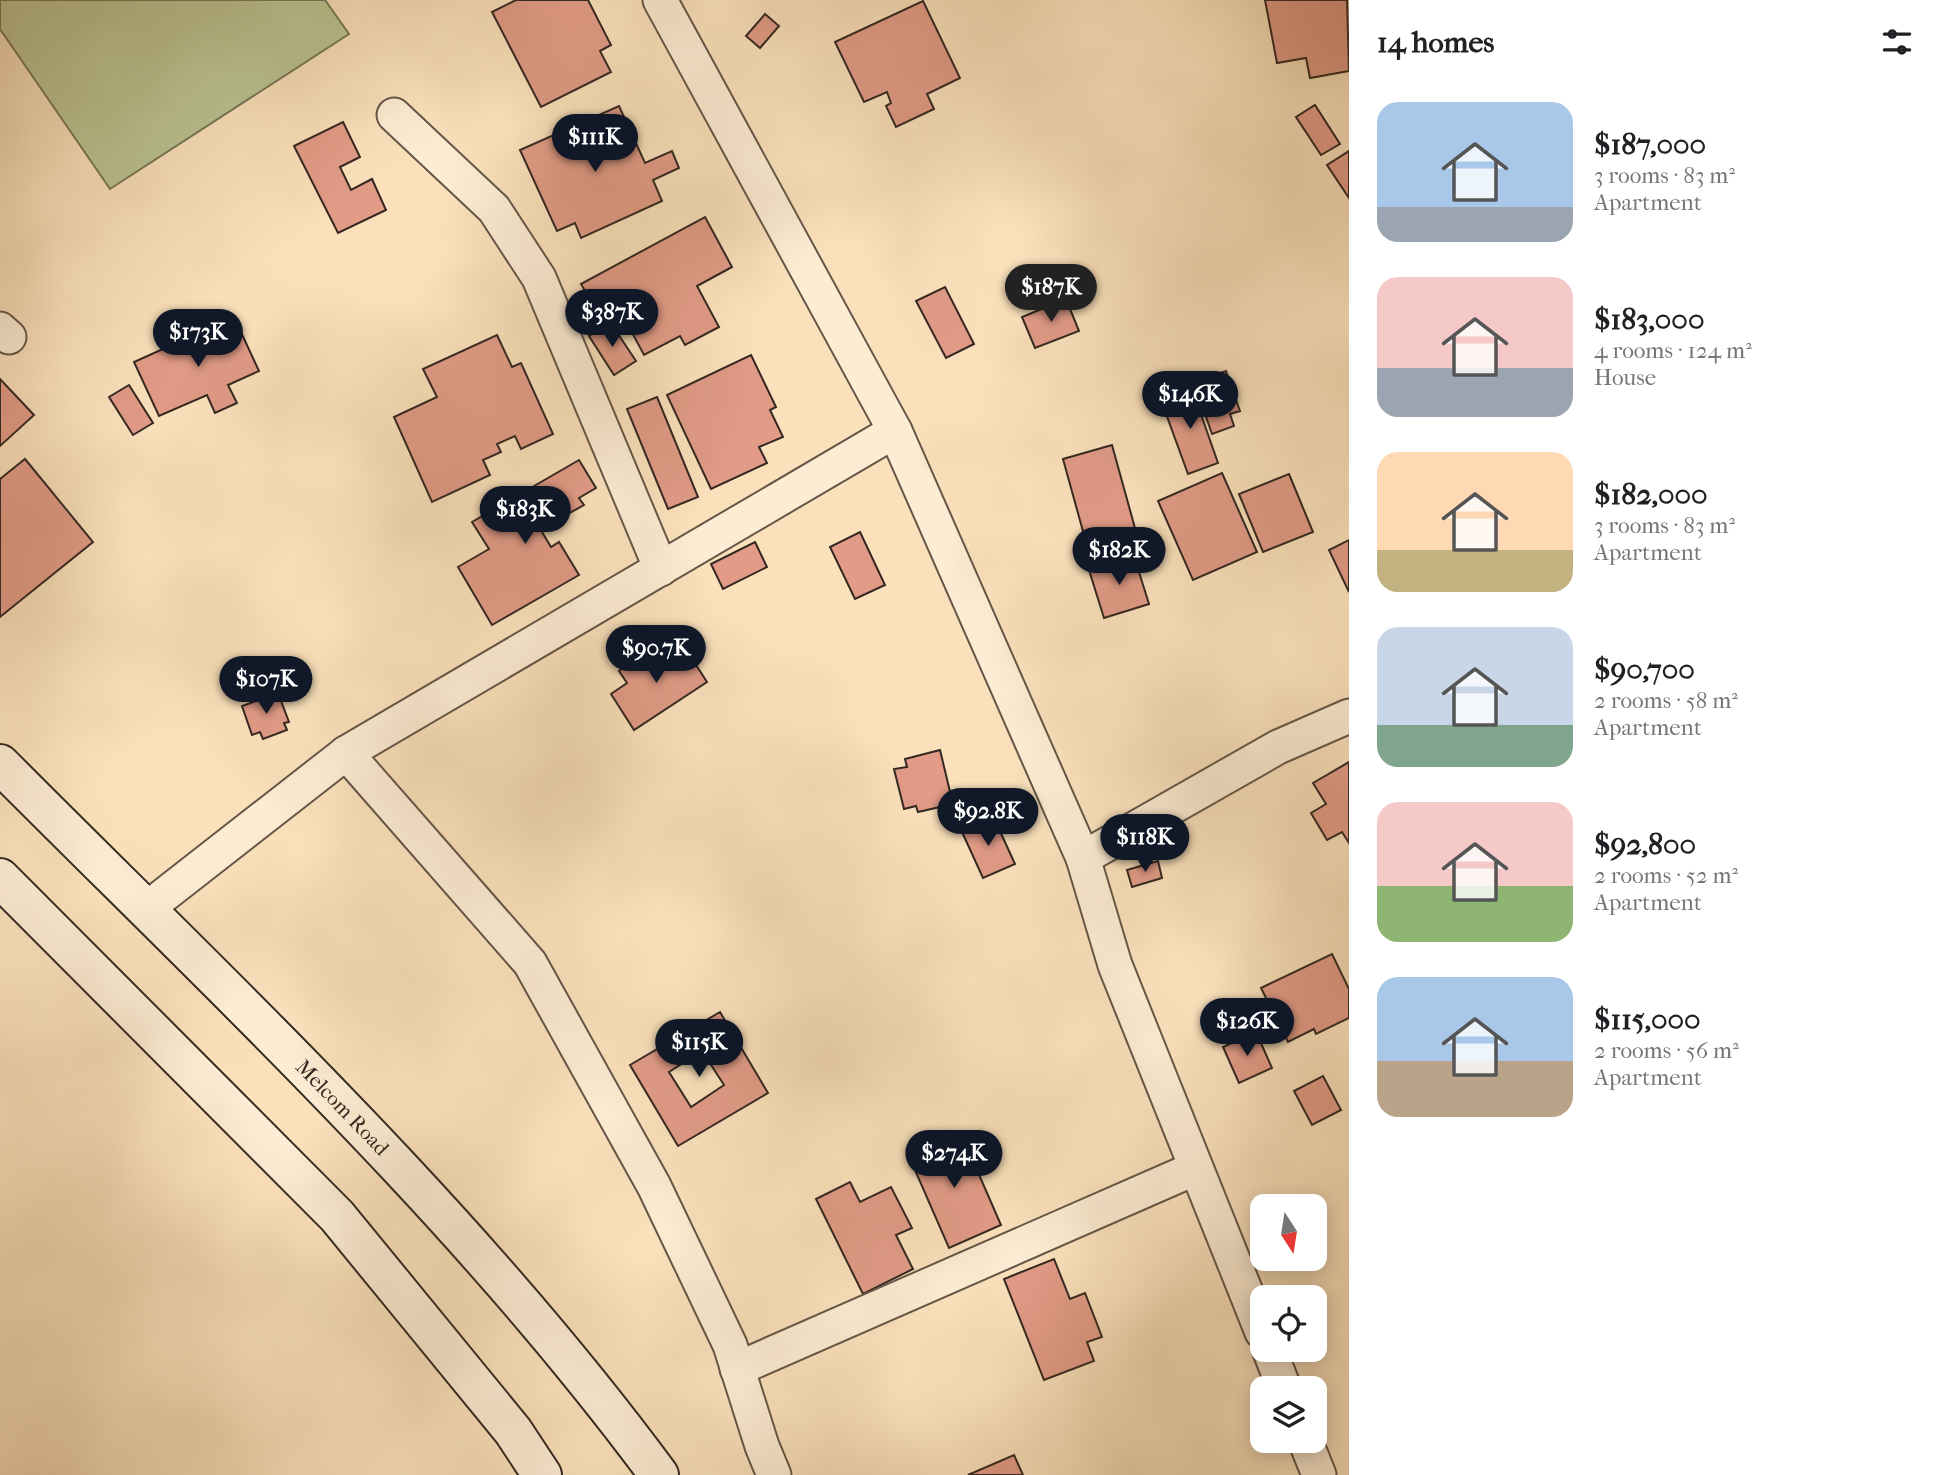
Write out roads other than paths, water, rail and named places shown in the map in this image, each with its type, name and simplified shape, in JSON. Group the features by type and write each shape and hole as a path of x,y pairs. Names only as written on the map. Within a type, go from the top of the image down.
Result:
{"main road":[{"name":"Melcom Road","path":"0,764 361,1126 528,1310 615,1415 659,1475"},
{"path":"0,878 337,1216 513,1431 542,1475"}],"street":[{"path":"660,0 895,431 1083,858 1115,965 1250,1302"},
{"path":"394,116 494,209 539,278 661,569"},
{"path":"145,910 346,753 895,431"},
{"path":"1083,858 1278,747 1349,716"},
{"path":"346,753 530,963 654,1186 730,1345 774,1475"},
{"path":"737,1370 1196,1168"},
{"path":"1310,1453 1319,1475"}]}
